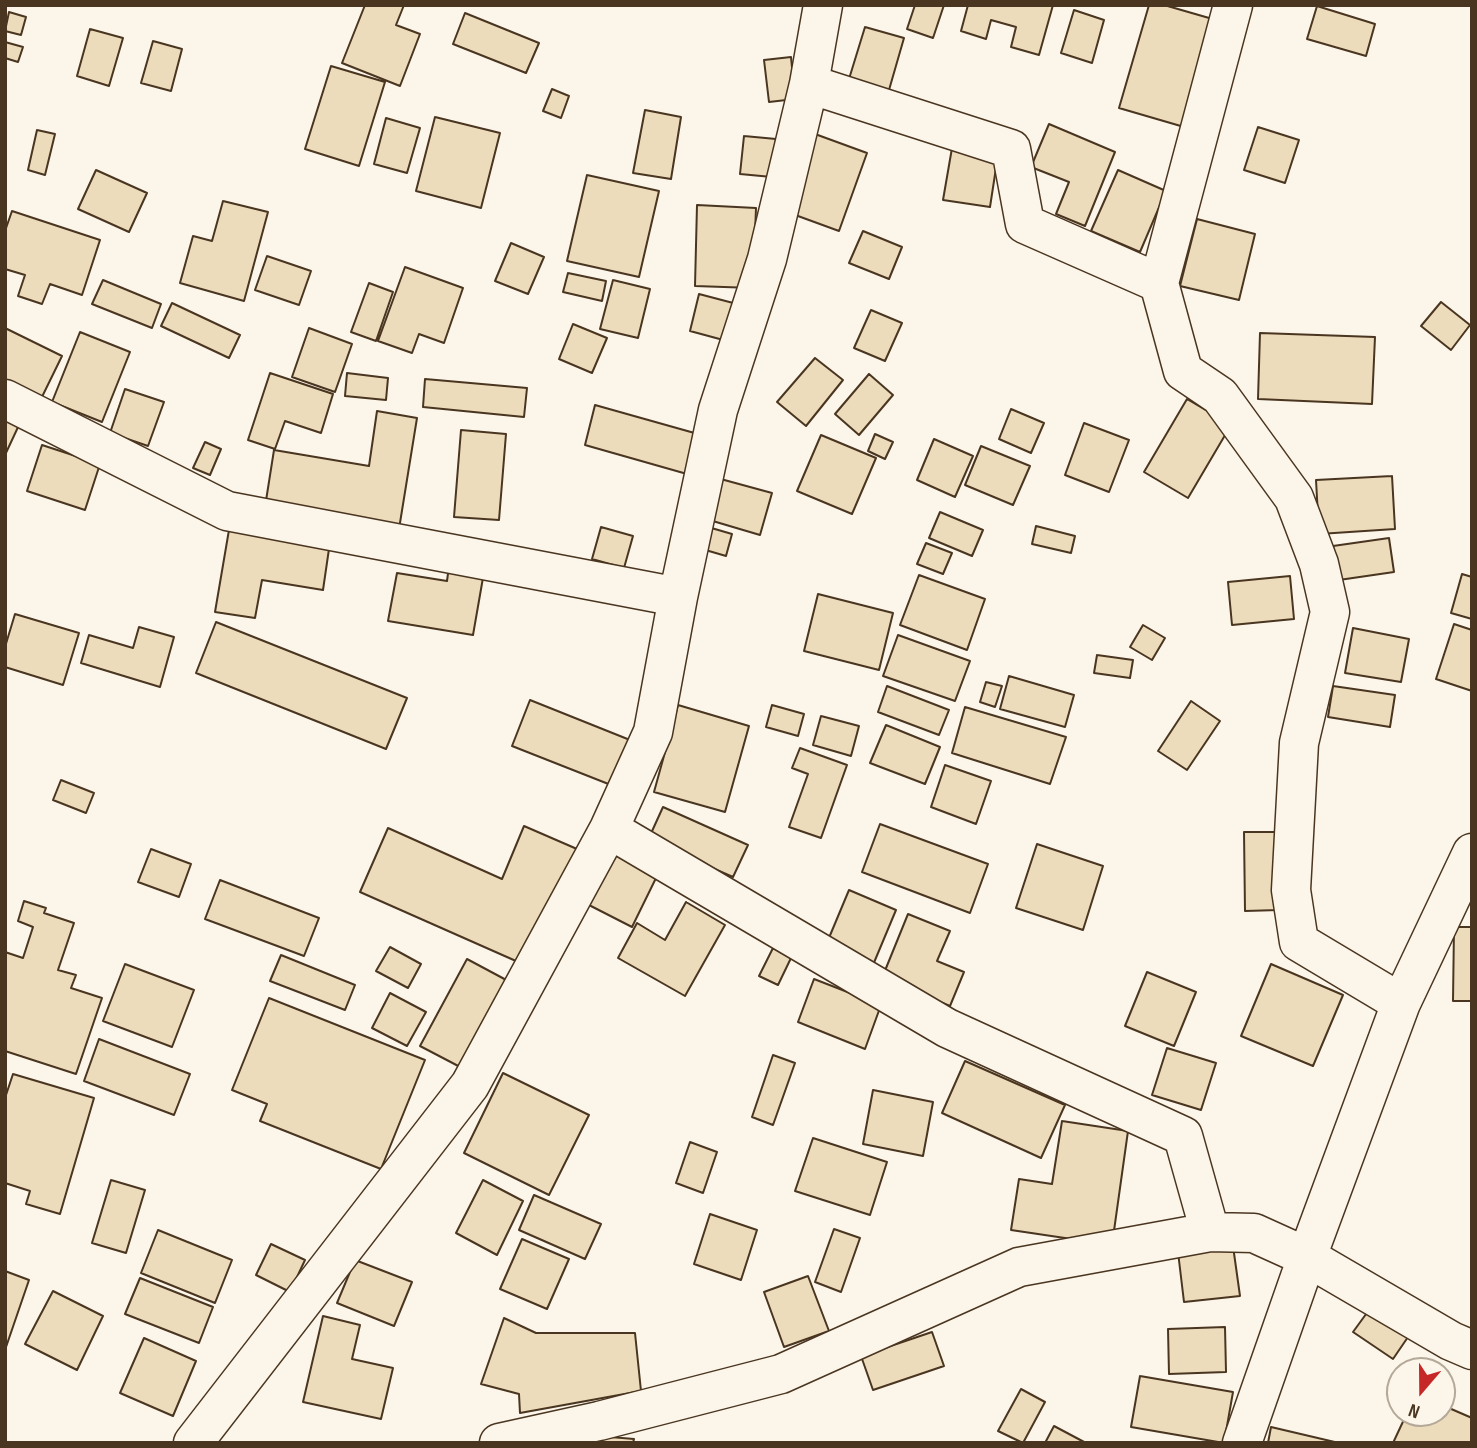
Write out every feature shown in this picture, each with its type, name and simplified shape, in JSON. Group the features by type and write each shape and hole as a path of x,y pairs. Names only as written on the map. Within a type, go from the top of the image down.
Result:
{"street":[{"path":"193,1443 470,1085 609,829 653,732 678,597 718,410 767,259 808,84 823,5"},
{"path":"1233,5 1159,283 1183,371 1220,396 1294,498 1319,564 1329,612 1299,743 1291,890 1299,942 1401,1003"},
{"path":"808,84 1010,149 1025,223 1159,283"},
{"path":"5,399 227,511 678,597"},
{"path":"609,829 947,1028 1183,1136 1210,1233"},
{"path":"1242,1443 1401,1003 1464,888 1472,853"},
{"path":"499,1443 599,1421 782,1374 1019,1267 1210,1233 1254,1233 1307,1257 1451,1341 1472,1350"}],"building":[{"path":"365,5 404,5 396,25 420,34 400,86 342,63"},
{"path":"915,5 944,5 933,38 907,29"},
{"path":"968,5 1053,5 1039,55 1011,47 1016,27 991,20 986,39 961,31"},
{"path":"1149,5 1164,5 1223,22 1191,129 1119,108"},
{"path":"1317,6 1375,24 1366,56 1307,39"},
{"path":"1074,10 1104,20 1092,63 1061,53"},
{"path":"9,12 26,17 21,35 5,31"},
{"path":"465,13 539,43 526,73 453,44"},
{"path":"865,27 904,38 889,90 849,79"},
{"path":"90,29 123,38 109,86 77,76"},
{"path":"153,41 182,49 171,91 141,83"},
{"path":"5,42 23,47 18,62 5,58"},
{"path":"791,57 795,99 769,102 764,60"},
{"path":"331,66 385,82 359,166 305,149"},
{"path":"552,89 569,96 561,118 543,111"},
{"path":"645,110 681,117 671,179 633,173"},
{"path":"435,117 500,133 481,208 416,191"},
{"path":"386,118 420,128 407,173 374,164"},
{"path":"1049,124 1115,152 1085,226 1056,214 1069,182 1031,167"},
{"path":"1258,127 1299,140 1285,183 1244,170"},
{"path":"37,130 55,134 45,175 28,170"},
{"path":"815,134 867,153 839,231 787,212"},
{"path":"744,136 776,139 772,177 740,174"},
{"path":"952,148 998,155 990,207 943,200"},
{"path":"96,170 147,193 129,232 78,209"},
{"path":"1118,170 1166,191 1140,252 1091,231"},
{"path":"587,175 659,191 639,277 567,261"},
{"path":"223,201 268,212 244,301 180,283 193,236 212,241"},
{"path":"697,205 756,208 753,288 695,286"},
{"path":"12,211 100,240 82,295 50,284 42,304 18,296 25,275 5,269 5,231"},
{"path":"1197,219 1255,234 1239,300 1180,286"},
{"path":"863,231 902,247 889,279 849,263"},
{"path":"511,243 544,257 528,294 495,281"},
{"path":"267,256 311,271 299,305 255,290"},
{"path":"405,267 463,288 444,343 419,334 412,353 378,341"},
{"path":"568,273 606,281 602,301 563,292"},
{"path":"103,280 161,304 152,328 92,304"},
{"path":"613,280 650,289 638,338 600,329"},
{"path":"369,283 393,292 376,341 351,332"},
{"path":"699,294 737,304 727,341 690,331"},
{"path":"1441,302 1470,325 1451,350 1421,326"},
{"path":"172,303 240,335 229,358 161,326"},
{"path":"871,310 902,323 885,361 854,348"},
{"path":"573,324 607,338 592,373 559,359"},
{"path":"5,328 62,356 39,403 5,386"},
{"path":"309,328 352,344 335,392 292,377"},
{"path":"80,332 130,352 102,422 52,402"},
{"path":"1260,333 1375,337 1372,404 1258,399"},
{"path":"815,358 843,380 806,426 777,402"},
{"path":"270,373 333,394 321,433 285,421 275,449 248,440"},
{"path":"347,373 388,378 386,400 345,396"},
{"path":"869,374 893,395 859,435 835,414"},
{"path":"425,379 527,388 524,417 423,407"},
{"path":"125,389 164,402 148,446 110,433"},
{"path":"1187,399 1231,425 1188,498 1144,472"},
{"path":"595,405 698,434 687,474 585,445"},
{"path":"1011,409 1044,423 1031,453 999,439"},
{"path":"377,411 417,418 399,529 265,507 274,450 369,466"},
{"path":"5,418 19,425 5,455"},
{"path":"1084,423 1129,440 1109,492 1065,475"},
{"path":"461,430 506,434 499,520 454,517"},
{"path":"875,434 893,442 885,459 868,451"},
{"path":"821,435 876,458 852,514 797,491"},
{"path":"934,439 973,456 955,497 917,480"},
{"path":"205,442 221,449 210,475 193,468"},
{"path":"42,445 100,464 85,510 27,491"},
{"path":"981,446 1030,466 1013,505 965,485"},
{"path":"1392,476 1395,529 1319,534 1316,480"},
{"path":"717,478 772,493 760,535 706,519"},
{"path":"940,512 983,530 972,556 929,538"},
{"path":"230,524 330,542 323,590 262,580 255,618 215,612"},
{"path":"1036,526 1075,536 1071,553 1032,544"},
{"path":"601,527 633,536 624,568 592,559"},
{"path":"708,527 732,534 726,556 702,549"},
{"path":"1389,538 1394,572 1339,580 1333,546"},
{"path":"926,543 952,553 943,574 917,564"},
{"path":"449,566 484,572 473,635 388,621 397,573 447,581"},
{"path":"1462,574 1472,577 1472,619 1451,613"},
{"path":"919,575 985,599 967,650 900,625"},
{"path":"1290,576 1294,619 1232,625 1228,582"},
{"path":"818,594 893,613 879,670 804,651"},
{"path":"15,614 79,633 63,685 5,667 5,647"},
{"path":"216,622 407,698 386,749 196,673"},
{"path":"1454,624 1472,630 1472,691 1436,679"},
{"path":"1143,625 1165,638 1152,660 1130,647"},
{"path":"139,627 174,637 160,687 81,663 89,635 133,648"},
{"path":"1353,628 1409,639 1401,682 1345,673"},
{"path":"898,635 970,661 955,701 883,676"},
{"path":"1097,655 1133,660 1130,678 1094,673"},
{"path":"1009,676 1074,695 1065,727 1000,709"},
{"path":"986,682 1002,686 995,707 980,702"},
{"path":"887,686 949,710 939,735 878,712"},
{"path":"1333,686 1395,695 1390,727 1328,717"},
{"path":"530,700 630,740 611,785 512,746"},
{"path":"1191,701 1220,721 1187,770 1158,751"},
{"path":"678,705 749,726 725,812 654,792"},
{"path":"772,705 804,714 798,736 766,727"},
{"path":"965,707 1066,737 1050,784 952,753"},
{"path":"821,716 859,726 851,756 813,745"},
{"path":"886,725 940,747 925,784 870,763"},
{"path":"800,748 847,765 821,838 789,827 808,774 792,768"},
{"path":"945,765 991,781 976,824 931,807"},
{"path":"61,780 94,793 86,813 53,800"},
{"path":"663,807 748,845 733,877 648,840"},
{"path":"880,824 988,864 970,913 862,872"},
{"path":"524,826 577,849 525,965 360,892 388,828 502,879"},
{"path":"1244,832 1278,832 1279,910 1245,911"},
{"path":"1037,844 1103,866 1083,930 1016,908"},
{"path":"151,849 191,864 179,897 138,882"},
{"path":"613,853 658,874 632,927 587,904"},
{"path":"220,880 319,918 304,956 205,919"},
{"path":"849,890 896,910 873,965 826,945"},
{"path":"24,901 46,908 44,913 74,923 58,970 76,975 71,988 102,998 76,1074 5,1051 5,952 23,958 33,927 18,921"},
{"path":"686,902 725,925 685,996 618,958 637,923 665,940"},
{"path":"908,914 950,931 937,961 964,972 950,1006 882,978"},
{"path":"1454,927 1472,927 1472,1001 1453,1001"},
{"path":"390,947 421,964 408,988 376,971"},
{"path":"773,948 791,958 778,985 759,976"},
{"path":"281,955 355,985 345,1010 270,981"},
{"path":"467,959 510,982 464,1069 420,1046"},
{"path":"125,964 194,990 172,1047 103,1021"},
{"path":"1271,964 1343,995 1313,1066 1241,1036"},
{"path":"1147,972 1196,992 1174,1046 1125,1026"},
{"path":"814,979 881,1005 865,1049 798,1022"},
{"path":"390,993 426,1012 407,1046 372,1028"},
{"path":"269,998 425,1060 381,1169 260,1121 267,1104 232,1090"},
{"path":"99,1039 190,1074 174,1115 84,1081"},
{"path":"1167,1048 1216,1063 1201,1110 1152,1095"},
{"path":"773,1055 795,1063 773,1125 752,1117"},
{"path":"965,1061 1065,1105 1041,1158 942,1113"},
{"path":"503,1073 589,1115 549,1195 464,1153"},
{"path":"13,1074 94,1098 60,1214 26,1204 30,1191 5,1183 5,1098"},
{"path":"873,1090 933,1102 923,1156 863,1144"},
{"path":"1062,1121 1128,1131 1112,1245 1011,1230 1019,1179 1052,1184"},
{"path":"813,1138 887,1162 870,1215 795,1191"},
{"path":"690,1142 717,1152 703,1193 676,1183"},
{"path":"111,1180 145,1190 126,1253 92,1243"},
{"path":"483,1180 523,1201 497,1255 456,1233"},
{"path":"534,1195 601,1224 585,1259 519,1230"},
{"path":"710,1214 757,1230 741,1280 694,1264"},
{"path":"834,1229 860,1238 841,1292 815,1282"},
{"path":"158,1230 232,1260 215,1303 141,1273"},
{"path":"522,1239 569,1259 547,1309 500,1289"},
{"path":"271,1244 305,1260 290,1292 256,1275"},
{"path":"1233,1246 1240,1296 1184,1302 1178,1252"},
{"path":"355,1260 412,1282 394,1326 337,1303"},
{"path":"5,1271 29,1280 5,1350"},
{"path":"808,1276 829,1331 784,1347 764,1292"},
{"path":"140,1278 213,1307 199,1343 125,1314"},
{"path":"53,1291 103,1316 77,1370 25,1344"},
{"path":"1369,1310 1408,1337 1394,1357 1390,1357 1353,1332"},
{"path":"323,1316 360,1325 352,1359 393,1368 381,1419 303,1402"},
{"path":"504,1318 536,1333 635,1333 641,1391 520,1413 519,1394 481,1384"},
{"path":"1225,1327 1226,1372 1169,1374 1168,1329"},
{"path":"932,1332 944,1366 873,1390 861,1356"},
{"path":"144,1338 196,1361 173,1416 120,1393"},
{"path":"1140,1376 1233,1392 1224,1443 1131,1427"},
{"path":"1021,1389 1045,1402 1023,1443 998,1431"},
{"path":"1456,1411 1472,1418 1472,1443 1393,1443 1400,1427 1456,1427"},
{"path":"1054,1426 1086,1443 1045,1443"},
{"path":"1271,1427 1339,1443 1268,1443"},
{"path":"563,1433 634,1439 633,1443 563,1443"}]}
